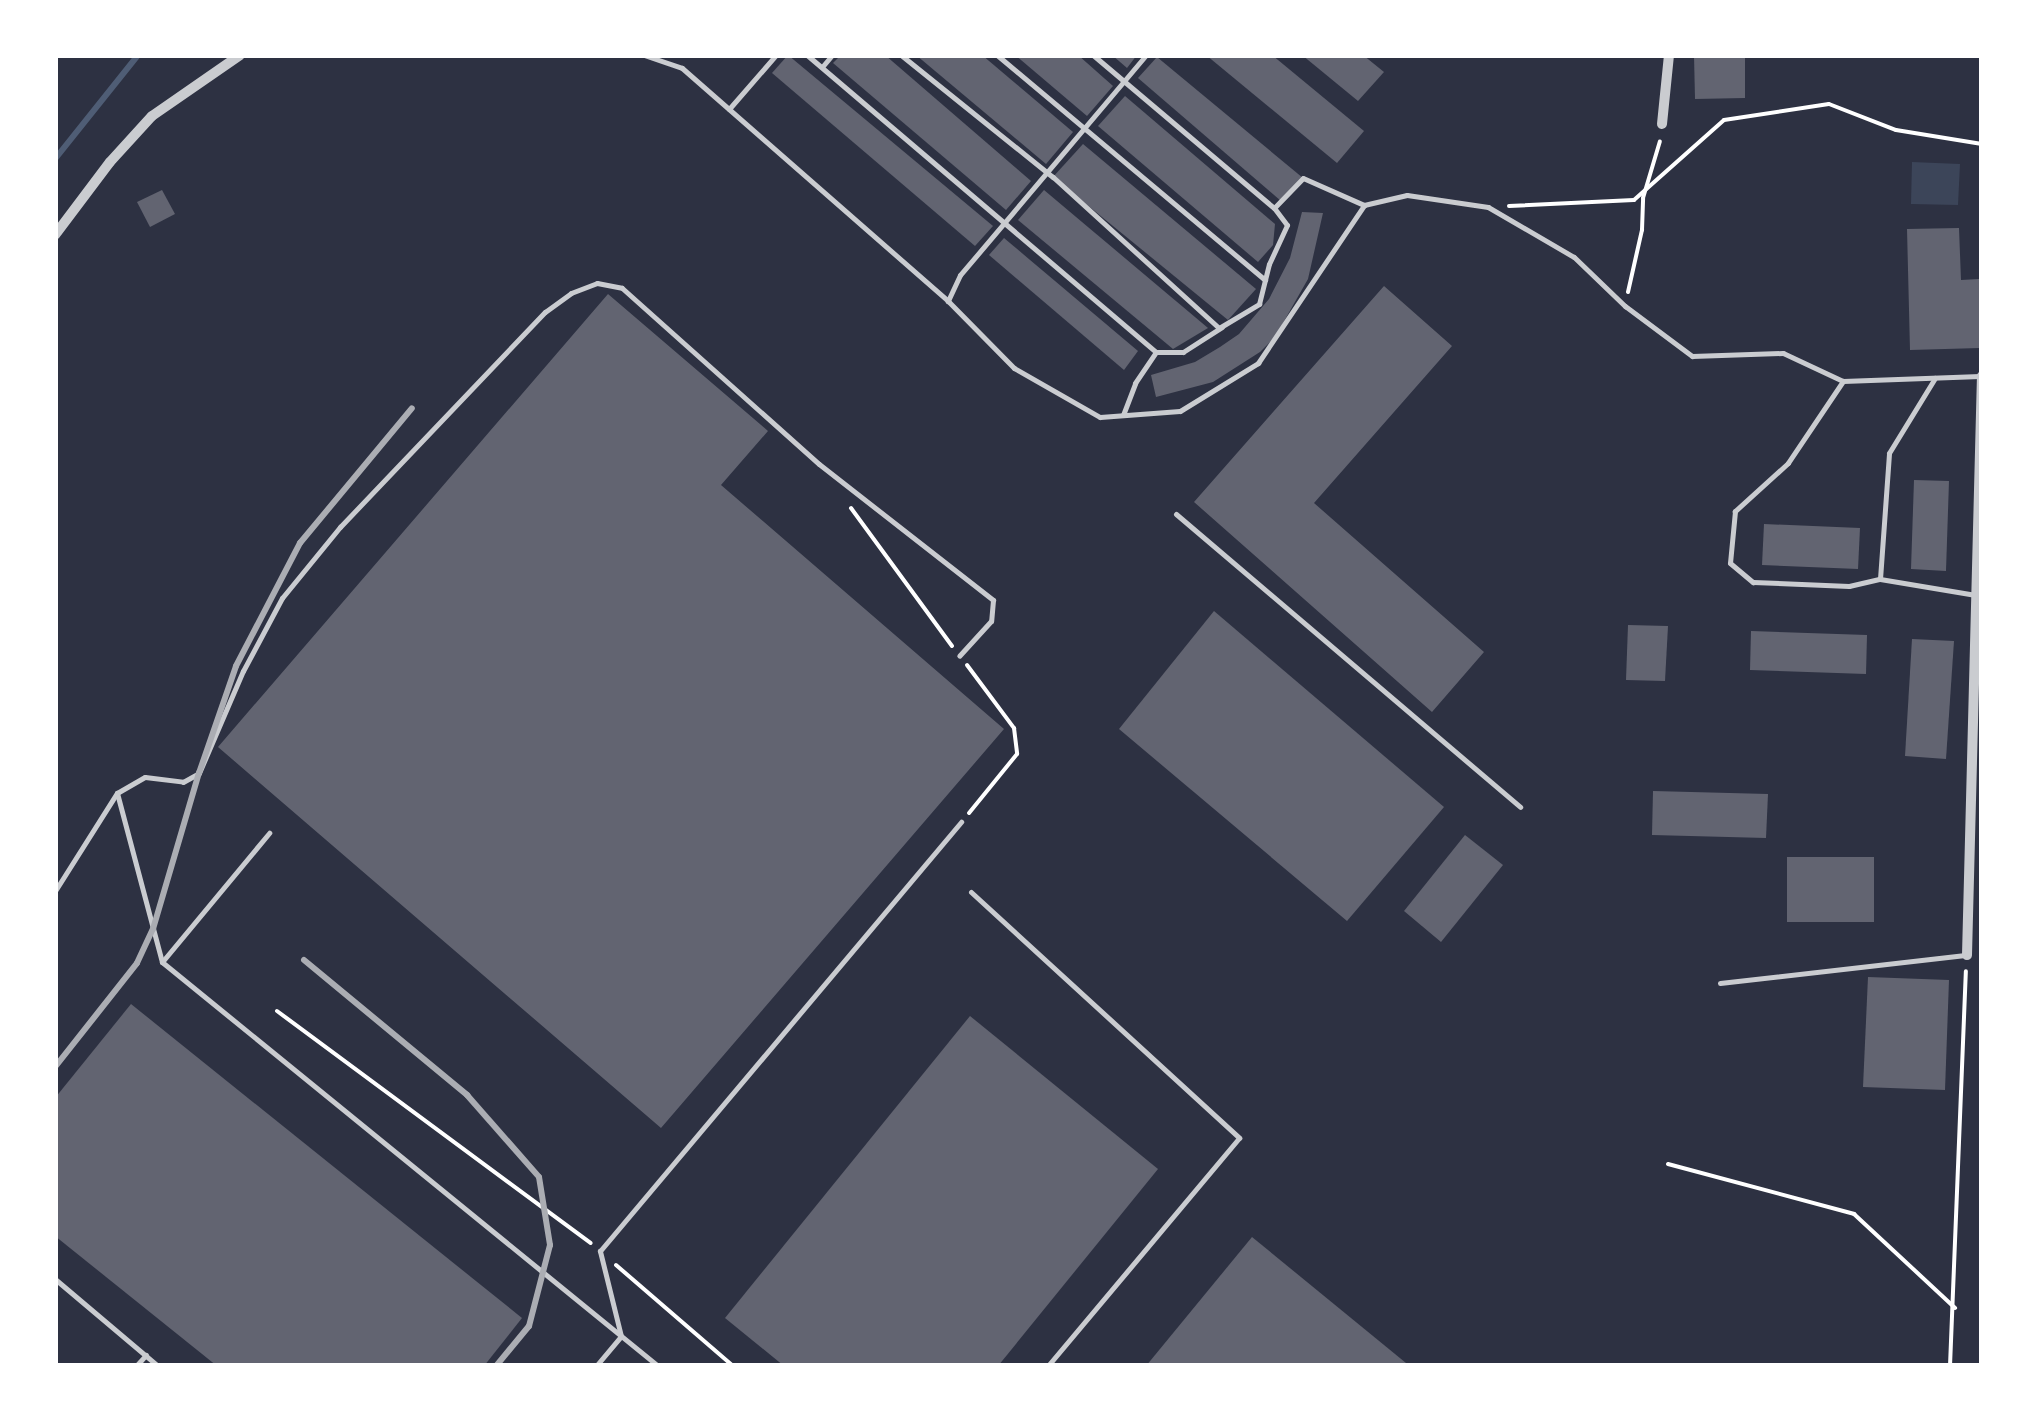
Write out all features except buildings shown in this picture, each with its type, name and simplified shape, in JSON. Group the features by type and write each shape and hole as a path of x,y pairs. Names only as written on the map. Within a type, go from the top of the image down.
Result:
{"street":[{"path":"55,236 110,162 152,116 240,55"},
{"path":"1662,124 1669,55"},
{"path":"1967,955 1979,593 1981,376"}],"lane":[{"path":"644,55 682,68 948,301 1014,368 1100,417 1180,411 1258,363 1364,205"},
{"path":"729,110 776,55"},
{"path":"807,55 1156,352 1184,352 1227,323"},
{"path":"822,67 832,55"},
{"path":"901,55 1047,172 1219,328 1259,304 1287,225 1274,208 1093,55"},
{"path":"997,55 1265,280"},
{"path":"948,301 960,275 1146,55"},
{"path":"1274,208 1303,178 1364,205 1408,195 1488,207 1574,258 1625,306 1692,356 1783,353 1843,381 1981,376"},
{"path":"55,891 117,793 145,777 183,782 198,773 243,671 282,598 340,527 545,312 571,293 596,283 622,288 819,464 993,600 991,621 960,656"},
{"path":"1124,415 1134,383 1156,352"},
{"path":"1880,579 1889,452 1935,378"},
{"path":"1843,381 1788,463 1736,511 1730,563 1753,582 1849,586 1880,579 1979,593"},
{"path":"1176,514 1520,807"},
{"path":"117,793 162,962 658,1366"},
{"path":"621,1336 600,1251 961,822"},
{"path":"162,962 269,833"},
{"path":"971,892 1239,1138 1048,1366"},
{"path":"1720,983 1967,955"},
{"path":"55,1279 158,1366"},
{"path":"596,1366 621,1336"},
{"path":"136,1366 146,1356"}],"path":[{"path":"1488,207 1634,200 1724,120 1830,104 1896,130 1982,144"},
{"path":"1625,306 1662,124"},
{"path":"842,496 1014,728 1017,754 961,822"},
{"path":"1950,1366 1956,1308 1967,955"},
{"path":"276,1010 600,1251 733,1366"},
{"path":"1668,1164 1854,1214 1956,1308"}],"shaded area":[{"path":"1912,162 1960,164 1958,205 1911,204"}],"waterway":[{"path":"55,159 138,55"}],"railway":[{"path":"55,1067 137,963 153,929 199,773 236,666 300,543 412,408"},
{"path":"304,960 467,1095 539,1177 550,1245 529,1326 496,1366"}]}
